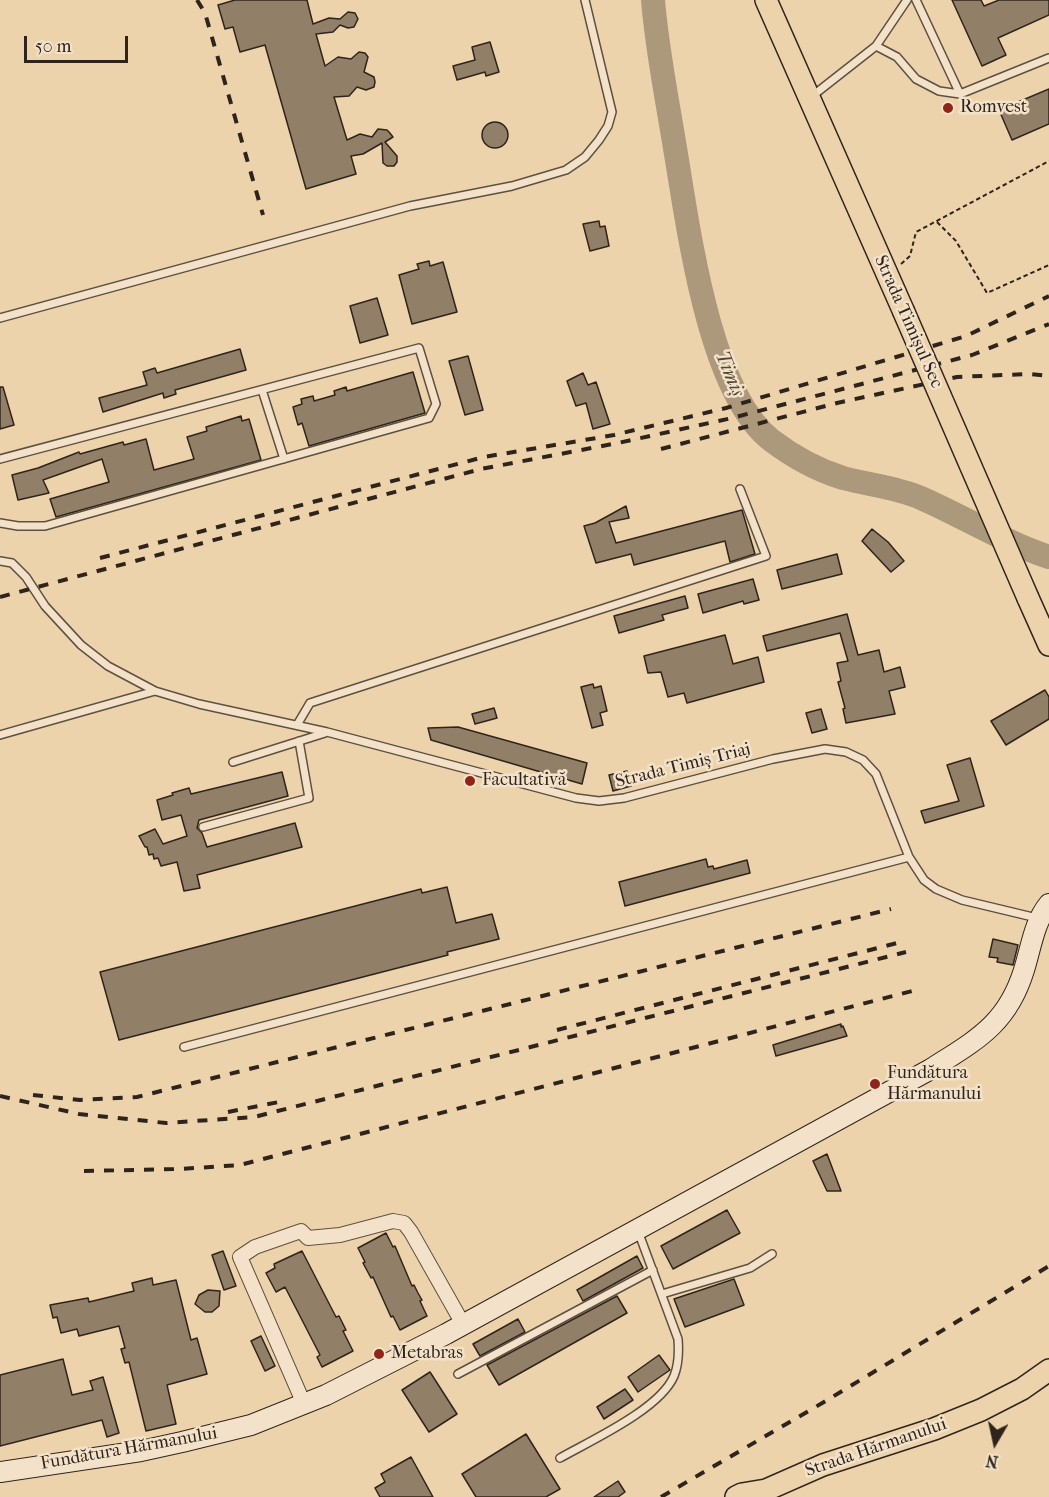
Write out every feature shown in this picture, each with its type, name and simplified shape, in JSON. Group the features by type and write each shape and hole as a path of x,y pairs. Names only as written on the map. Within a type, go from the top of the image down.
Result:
{"main road":[{"name":"Strada Timișul Sec","path":"766,0 1049,645"},
{"name":"Fundătura Hărmanului","path":"0,1472 141,1451 251,1425 326,1395 463,1324 931,1069 985,1033 1004,1014 1016,994 1044,911"},
{"name":"Strada Hărmanului","path":"736,1497 742,1494 763,1494 823,1466 972,1414 1022,1389 1049,1370"}],"street":[{"path":"304,1404 240,1257 255,1248 302,1231 308,1238 340,1235 393,1221 404,1223 463,1324"}],"lane":[{"path":"0,318 410,206 512,186 566,170 585,157 599,141 608,126 612,112 585,0"},
{"path":"809,99 876,46 907,0"},
{"path":"916,0 960,94"},
{"path":"876,46 897,57 916,79 939,91 960,94 1049,58"},
{"path":"0,459 419,348 436,404 429,418 45,526 0,523"},
{"path":"262,390 284,459"},
{"path":"297,725 310,703 766,556 740,489"},
{"name":"Strada Timiș Triaj","path":"0,561 12,563 26,577 45,606 81,645 108,666 155,691 199,704 327,732 576,798 599,801 624,798 773,759 825,749 846,752 863,760 876,774 909,856 924,880 936,889 962,900 1044,911"},
{"path":"0,735 155,691"},
{"path":"232,762 327,732"},
{"path":"203,827 309,798 299,741"},
{"path":"184,1047 909,856"},
{"path":"560,1458 651,1406 666,1390 675,1375 679,1357 678,1339 637,1228"},
{"path":"662,1294 750,1268 772,1254"},
{"path":"458,1374 653,1270"}],"path":[{"path":"888,276 910,256 916,232 1049,161"},
{"path":"937,222 956,241 987,293 1049,265"}],"building":[{"path":"235,0 307,0 313,24 329,18 340,19 348,12 355,13 358,19 354,27 348,28 340,25 333,32 316,34 325,66 338,57 351,59 359,52 365,53 368,57 364,72 374,77 374,87 366,90 357,87 349,96 334,97 347,140 360,134 372,137 378,129 389,132 393,137 385,142 397,156 394,166 387,166 383,163 382,143 363,154 351,156 356,174 306,189 265,45 240,52 233,27 225,29 218,5"},
{"path":"952,0 981,0 984,6 999,0 1049,0 1049,15 998,38 1006,55 982,66"},
{"path":"490,42 499,72 486,76 485,72 457,80 453,66 475,60 472,47"},
{"path":"1049,89 1049,124 1012,140 999,110"},
{"path":"495,122 504,126 508,135 504,144 495,148 486,144 482,135 486,126"},
{"path":"599,221 600,227 605,226 609,246 590,251 583,224"},
{"path":"429,261 430,266 443,262 457,312 412,324 399,275 419,269 417,264"},
{"path":"377,298 388,335 360,343 350,306"},
{"path":"240,349 246,370 175,390 176,394 164,398 163,393 103,412 99,398 147,385 143,372 155,368 157,373"},
{"path":"468,356 483,410 465,415 449,361"},
{"path":"413,372 425,413 309,446 302,423 298,425 293,407 302,404 301,399 313,396 314,401 335,395 334,391 346,387 347,391"},
{"path":"583,373 588,385 596,382 610,424 593,429 586,403 576,406 567,381"},
{"path":"0,387 3,387 14,425 0,429"},
{"path":"241,416 242,421 249,419 261,460 56,517 50,499 109,482 102,459 43,480 49,493 18,500 12,475 38,468 79,452 80,454 123,442 124,445 146,439 154,470 194,459 187,437 207,431 206,427"},
{"path":"626,506 629,518 609,522 616,543 742,510 755,554 730,562 725,541 634,565 631,554 596,563 584,526 595,523"},
{"path":"872,529 888,542 904,561 891,572 862,541"},
{"path":"837,554 842,574 782,589 777,570"},
{"path":"753,579 759,600 744,604 743,601 703,613 698,594"},
{"path":"685,596 688,608 662,615 664,620 619,633 614,616"},
{"path":"847,614 858,655 879,650 884,672 900,667 905,687 889,691 895,714 846,723 843,709 845,708 838,682 841,681 837,663 848,661 840,633 767,651 763,636"},
{"path":"725,635 733,664 758,657 764,682 687,703 684,693 668,697 661,672 648,673 644,656"},
{"path":"593,684 594,688 601,686 607,711 600,713 603,725 592,728 581,687"},
{"path":"1045,690 1049,697 1049,719 1006,745 991,721"},
{"path":"494,708 497,718 475,724 472,714"},
{"path":"821,709 827,729 812,733 806,713"},
{"path":"458,727 587,763 582,784 431,740 428,728"},
{"path":"970,758 984,806 925,823 921,811 959,801 947,765"},
{"path":"627,771 631,786 613,791 609,775"},
{"path":"282,772 288,796 199,820 197,828 202,833 207,847 295,823 302,847 197,875 200,888 184,891 177,862 161,866 158,858 154,859 153,854 149,855 147,847 139,836 155,829 163,844 187,836 181,815 162,820 157,800 189,788 191,794"},
{"path":"706,859 708,867 713,866 714,869 747,860 750,873 625,906 619,882"},
{"path":"447,887 456,923 492,914 499,939 447,952 448,955 119,1040 100,972 421,889 422,893"},
{"path":"993,939 1018,945 1013,965 997,962 998,958 989,957"},
{"path":"841,1024 847,1036 776,1056 773,1045"},
{"path":"827,1154 841,1191 827,1191 813,1161"},
{"path":"727,1210 740,1233 673,1269 661,1246"},
{"path":"386,1233 393,1247 395,1246 412,1286 414,1285 422,1300 420,1301 427,1316 400,1330 393,1316 391,1317 373,1277 371,1278 363,1263 365,1262 358,1248"},
{"path":"223,1251 236,1286 224,1290 212,1255"},
{"path":"302,1251 336,1317 339,1316 346,1330 343,1331 353,1351 322,1367 317,1357 320,1355 285,1287 276,1292 266,1273 275,1268 274,1264"},
{"path":"637,1256 643,1268 583,1301 577,1290"},
{"path":"152,1278 153,1285 176,1280 191,1340 197,1338 207,1374 167,1385 176,1424 146,1431 129,1362 125,1363 121,1349 125,1348 119,1326 79,1336 77,1329 61,1333 57,1317 53,1318 50,1305 88,1298 89,1302 134,1291 132,1283"},
{"path":"734,1279 744,1305 685,1327 674,1299"},
{"path":"208,1290 220,1291 219,1306 212,1312 205,1312 195,1304 199,1295"},
{"path":"617,1296 627,1313 499,1385 487,1365"},
{"path":"518,1319 525,1332 480,1356 473,1344"},
{"path":"261,1336 275,1366 265,1371 251,1341"},
{"path":"659,1355 670,1370 638,1392 628,1377"},
{"path":"63,1359 72,1395 93,1390 90,1381 103,1377 119,1433 107,1437 102,1420 0,1446 0,1375"},
{"path":"430,1372 457,1414 429,1432 402,1390"},
{"path":"625,1389 633,1400 604,1419 597,1407"},
{"path":"526,1434 560,1489 546,1497 476,1497 462,1474"},
{"path":"411,1457 433,1497 380,1497 375,1488 385,1482 381,1474"},
{"path":"618,1481 625,1492 618,1497 594,1497"}],"waterway":[{"name":"Timiș","path":"653,0 694,261 716,346 731,384 749,417 771,440 814,467 843,478 912,494 1016,544 1049,557"}],"railway":[{"path":"197,0 205,13 263,215"},
{"path":"100,558 484,457 614,435 726,408 966,336 1049,296"},
{"path":"0,597 481,469 732,418 972,355 1049,324"},
{"path":"661,449 837,403 957,377 1029,374 1049,376"},
{"path":"33,1095 80,1100 137,1097 891,909"},
{"path":"557,1030 905,941"},
{"path":"0,1096 79,1114 166,1123 254,1117 906,952"},
{"path":"84,1171 240,1165 912,991"},
{"path":"228,1112 284,1101"},
{"path":"661,1497 1049,1266"}],"place":[{"name":"Romvest","path":"948,108"},
{"name":"Facultativă","path":"470,781"},
{"name":"Fundătura Hărmanului","path":"875,1084"},
{"name":"Metabras","path":"379,1354"}]}
